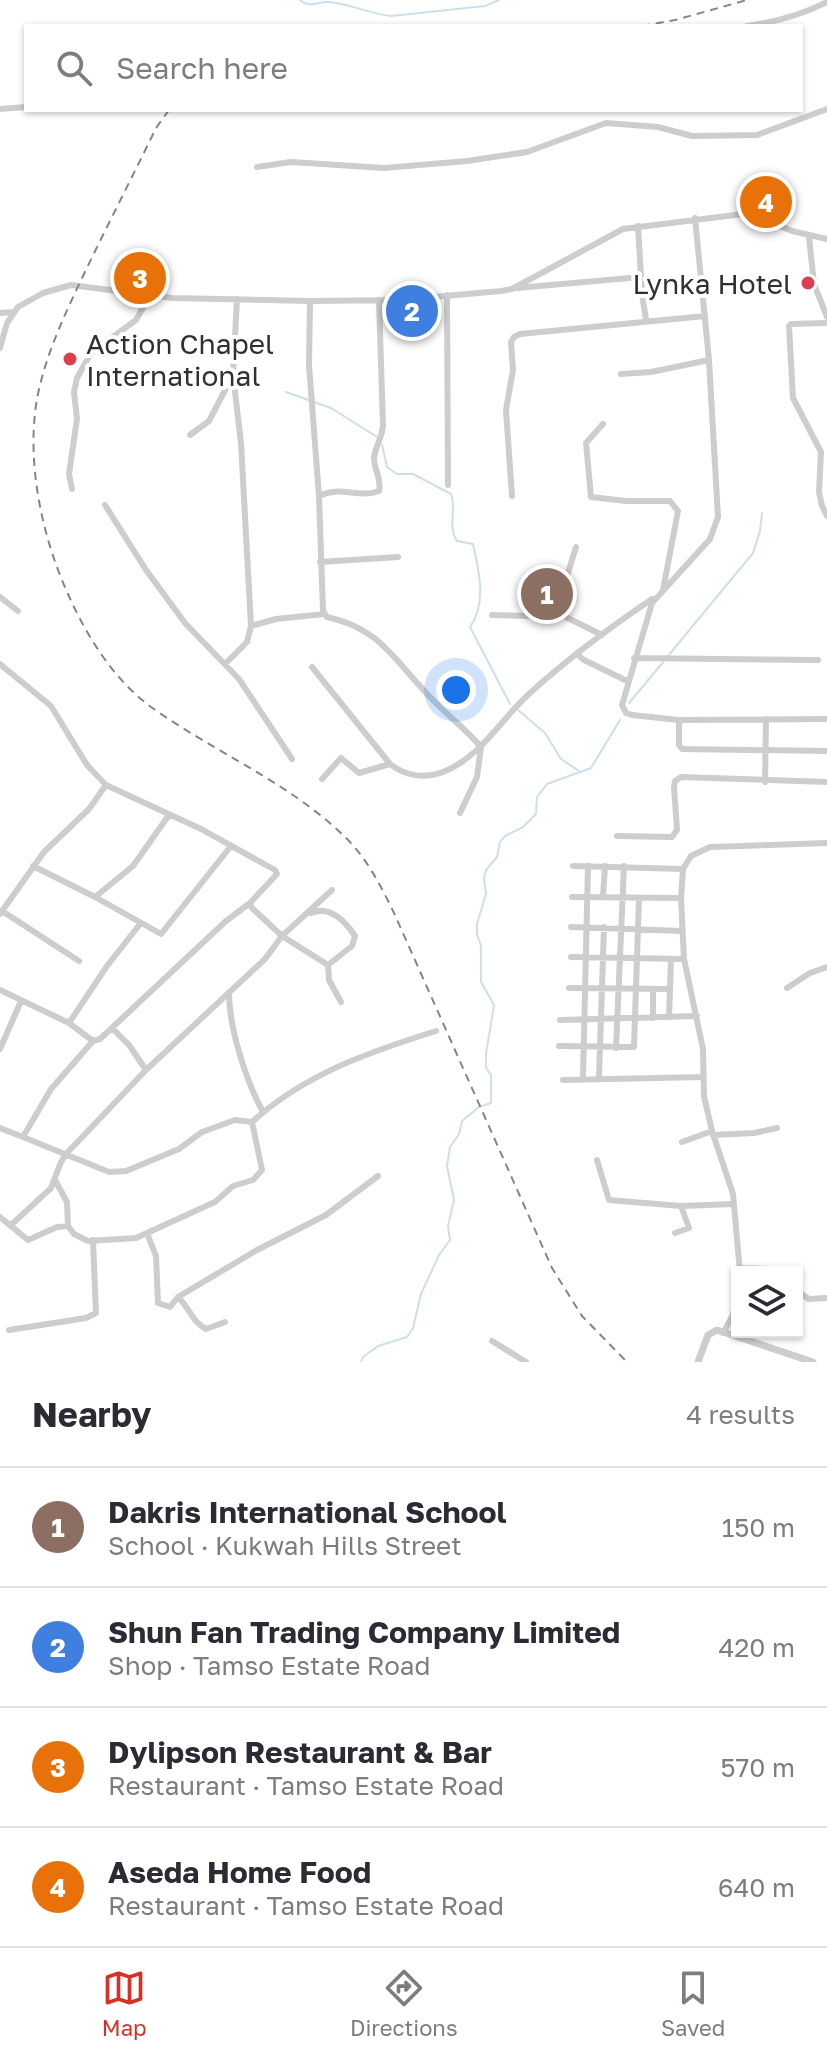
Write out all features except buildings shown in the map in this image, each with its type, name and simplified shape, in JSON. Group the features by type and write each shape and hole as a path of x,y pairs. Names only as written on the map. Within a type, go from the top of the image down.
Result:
{"street":[{"path":"758,24 812,10 827,2"},
{"path":"0,109 24,107"},
{"path":"257,167 291,162 384,168 467,161 527,152 606,123 658,127 692,136 757,135 827,109"},
{"path":"512,289 618,231 638,226 750,214 809,237 827,239"},
{"path":"312,667 390,764 404,772 429,775 443,772 481,747 527,695 660,592 710,539 718,517 709,360 695,218"},
{"path":"638,226 646,320"},
{"path":"809,237 814,284 827,317"},
{"path":"0,348 5,328 14,312 35,296 71,285 150,295 310,301 379,300 641,277"},
{"path":"72,489 69,474 77,419 74,392 77,378 91,353 136,320 150,295"},
{"path":"447,295 448,485"},
{"path":"226,663 247,642 251,626 238,399 233,375 237,299"},
{"path":"319,496 340,490 376,493 381,485 374,459 382,439 383,426 379,300"},
{"path":"310,301 309,365 324,614"},
{"path":"0,313 14,312"},
{"path":"512,496 506,410 513,370 512,339 520,334 705,316"},
{"path":"827,323 789,326 793,398 821,452 819,492 827,516"},
{"path":"621,374 651,372 709,360"},
{"path":"190,435 209,421 233,375"},
{"path":"603,424 586,443 591,497 670,501 678,511 660,592 649,609 627,681 622,705 626,713 679,720 827,719"},
{"path":"105,505 129,547 185,623 226,663 292,759"},
{"path":"556,612 576,547"},
{"path":"320,562 398,557"},
{"path":"0,597 18,611"},
{"path":"492,615 540,616 556,612 602,635"},
{"path":"251,626 276,619 324,614 367,631 481,747 477,777 460,813"},
{"path":"577,654 627,681"},
{"path":"634,658 818,660"},
{"path":"0,677 3,666 58,715 87,765 106,785 271,866 277,874 250,903 226,921 100,1039 93,1041 51,1089 23,1137"},
{"path":"765,782 766,719"},
{"path":"679,720 679,745 682,749 827,751"},
{"path":"322,779 341,758 359,773 390,764"},
{"path":"617,836 675,835 674,787 675,781 681,777 827,782"},
{"path":"79,961 1,912 44,852 89,809 106,785"},
{"path":"95,897 133,866 169,815"},
{"path":"740,1266 730,1181 712,1133 704,1096 703,1049 684,959 683,869 691,856 710,847 827,843"},
{"path":"33,866 159,934 163,933 231,846"},
{"path":"573,866 683,869"},
{"path":"583,1077 588,866"},
{"path":"603,897 605,866"},
{"path":"616,1048 624,866"},
{"path":"11,1225 47,1193 66,1154 146,1070 332,890"},
{"path":"572,897 681,898"},
{"path":"559,1046 634,1048 639,898"},
{"path":"250,903 282,936 328,965"},
{"path":"308,914 327,911 342,920 355,936 355,943 328,965"},
{"path":"69,1023 140,924"},
{"path":"571,927 682,931"},
{"path":"599,1077 604,927"},
{"path":"571,957 684,959"},
{"path":"669,1017 671,959"},
{"path":"328,965 329,980 341,1002"},
{"path":"787,988 810,973 827,967"},
{"path":"569,988 670,989"},
{"path":"653,989 653,1018"},
{"path":"0,990 69,1023 93,1041"},
{"path":"229,992 230,1010 243,1061 263,1112"},
{"path":"0,1049 21,1001"},
{"path":"560,1020 697,1016"},
{"path":"112,1028 129,1045 146,1070"},
{"path":"0,1128 109,1172 126,1171 179,1149 202,1132 235,1120 252,1122 323,1072 404,1039 436,1031"},
{"path":"563,1080 583,1077 703,1077"},
{"path":"55,1180 67,1202 68,1226 80,1238 136,1238 215,1202 233,1186 253,1180 262,1170 252,1122"},
{"path":"682,1142 712,1133 754,1133 777,1128"},
{"path":"597,1160 609,1200 681,1206 733,1204"},
{"path":"147,1233 156,1256 159,1285 156,1300 170,1307 178,1297 257,1250 329,1213 378,1176"},
{"path":"675,1233 689,1228 681,1206"},
{"path":"0,1217 28,1240 57,1227 68,1226"},
{"path":"9,1330 86,1318 96,1313 93,1240"},
{"path":"803,1295 809,1299 827,1298"},
{"path":"178,1297 202,1327 210,1328 225,1322"},
{"path":"723,1333 731,1319"},
{"path":"698,1362 708,1335 717,1330 813,1362"},
{"path":"492,1341 526,1362"}],"waterway":[{"path":"300,0 311,4 337,3 391,16 485,6 499,0"},
{"path":"286,392 331,408 377,437"},
{"path":"382,445 387,467 397,474 413,474 451,494 454,535 457,541 473,544 479,576 480,597 470,627 510,704"},
{"path":"668,656 753,553 762,513"},
{"path":"629,703 664,661"},
{"path":"518,710 545,733 561,759 579,771"},
{"path":"361,1362 378,1346 407,1337 413,1328 421,1294 439,1255 450,1240 448,1226 454,1200 447,1166 450,1147 459,1134 462,1121 479,1107 491,1103 491,1075 486,1068 486,1054 494,1005 481,982 481,946 477,934 486,894 486,870 497,857 500,842 505,836 523,827 536,814 537,797 547,784 591,768 620,720"}],"railway":[{"path":"653,24 747,0"},
{"path":"168,112 156,128 79,285 54,341 37,399 35,473 44,524 59,572 93,642 127,686 178,725 301,800 345,837 366,863 394,913 552,1268 582,1316 627,1362"}],"place":[{"name":"Aseda Home Food","path":"766,202"},
{"name":"Dylipson Restaurant & Bar","path":"140,278"},
{"name":"Lynka Hotel","path":"808,283"},
{"name":"Shun Fan Trading Company Limited","path":"412,311"},
{"name":"Action Chapel International","path":"70,359"},
{"name":"Dakris International School","path":"547,594"}]}
